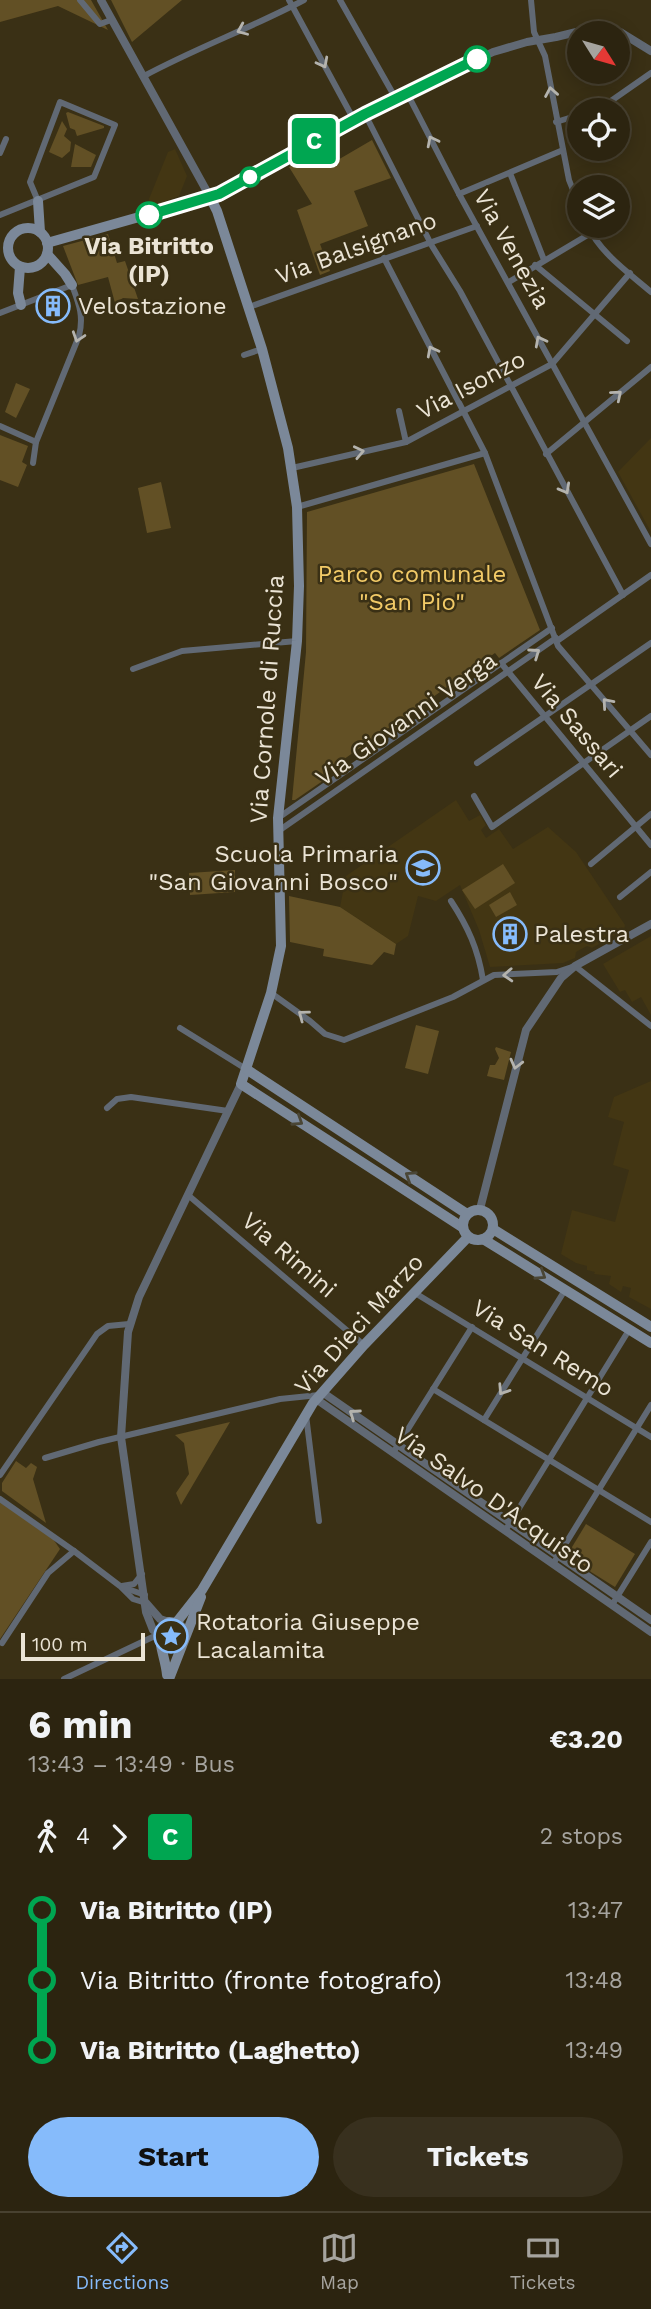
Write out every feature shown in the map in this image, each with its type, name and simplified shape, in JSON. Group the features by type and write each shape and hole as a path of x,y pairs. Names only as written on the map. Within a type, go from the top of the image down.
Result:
{"main road":[{"path":"47,243 210,197"},
{"name":"Via Cornole di Ruccia","path":"210,197 262,349 292,468 297,507 297,641 277,832 281,946 271,993 241,1084"},
{"path":"38,201 40,232"},
{"path":"34,228 47,243 47,254 39,265 26,268 5,260 4,241 20,229 34,228"},
{"path":"47,254 72,285"},
{"path":"20,267 18,293 21,305"},
{"path":"246,1069 467,1214"},
{"path":"241,1084 474,1240 483,1239 651,1343"},
{"path":"467,1214 480,1209 491,1217 493,1229 651,1327"},
{"path":"465,1232 467,1214"},
{"path":"483,1239 493,1229"},
{"name":"Via Dieci Marzo","path":"173,1623 202,1590 319,1395 415,1293 465,1232"},
{"name":"Via Dieci Marzo","path":"168,1679 201,1600 202,1590"},
{"path":"160,1639 169,1648 178,1646 183,1640 182,1628 173,1623 162,1626 160,1639 168,1679"}],"street":[{"path":"80,0 100,24 111,20"},
{"path":"101,0 210,197 365,114 481,57 539,40 604,26 620,32 651,51"},
{"path":"144,76 183,55 270,18 291,3 304,0"},
{"path":"340,0 396,99"},
{"path":"531,0 534,32 545,56 568,175"},
{"path":"291,3 354,120"},
{"path":"615,98 651,73"},
{"name":"Via Venezia","path":"407,93 459,194 651,544"},
{"path":"0,215 38,201 94,177 115,125 60,102 30,182 38,201"},
{"path":"365,114 429,242 460,291 623,595"},
{"path":"556,122 567,119"},
{"path":"0,153 6,139"},
{"path":"459,194 563,150"},
{"path":"510,173 544,260"},
{"name":"Via Balsignano","path":"249,307 477,226"},
{"path":"509,282 576,238"},
{"path":"596,238 610,256 651,292"},
{"path":"384,258 485,453 558,646 651,755"},
{"path":"536,265 627,341"},
{"name":"Via Isonzo","path":"292,468 406,442 552,364 630,273"},
{"path":"0,313 72,285 80,307 82,321 79,336 36,442 33,463"},
{"path":"244,355 262,349"},
{"path":"546,454 651,367"},
{"path":"399,411 406,442"},
{"path":"0,426 36,442"},
{"path":"297,507 485,453"},
{"name":"Via Giovanni Verga","path":"277,832 651,575"},
{"name":"Via Giovanni Verga","path":"278,818 552,628"},
{"path":"133,669 181,651 297,641"},
{"path":"477,763 651,643"},
{"name":"Via Sassari","path":"500,663 651,845"},
{"path":"474,796 492,827 651,716"},
{"path":"591,864 651,814"},
{"path":"620,897 651,872"},
{"path":"451,901 471,932 483,980"},
{"path":"271,993 325,1034 337,1040 344,1040 453,997 494,975 557,972 575,966 651,924"},
{"path":"575,966 651,1026"},
{"path":"480,1209 526,1030 561,978 575,966"},
{"path":"180,1028 246,1069"},
{"name":"Via Cornole di Ruccia","path":"160,1639 149,1622 121,1437 129,1324 139,1297 241,1084"},
{"path":"107,1108 117,1099 131,1097 228,1111"},
{"name":"Via Rimini","path":"188,1195 364,1345"},
{"path":"484,1420 565,1290"},
{"name":"Via San Remo","path":"415,1293 651,1437"},
{"path":"0,1475 97,1334 108,1326 129,1324"},
{"path":"396,1449 472,1326"},
{"path":"508,1527 629,1330"},
{"path":"433,1389 651,1522"},
{"path":"45,1458 280,1399 319,1395"},
{"name":"Via Salvo D'Acquisto","path":"319,1395 615,1601 651,1632"},
{"path":"555,1560 651,1405"},
{"path":"306,1413 318,1521"},
{"path":"0,1499 75,1551 133,1599 145,1599 160,1619 173,1623"},
{"path":"615,1601 651,1542"},
{"path":"2,1643 48,1573 75,1551"},
{"path":"120,1586 134,1584 142,1574"},
{"name":"Via Salvo D'Acquisto","path":"615,1601 651,1620"},
{"path":"64,1679 160,1639"}],"shaded area":[{"path":"175,149 187,176 179,196 151,207 149,199 168,152"},
{"path":"651,438 651,532 618,472"},
{"path":"456,800 469,821 480,815 486,825 481,830 486,838 499,829 513,849 548,827 576,852 625,925 624,930 592,948 587,946 576,952 575,958 563,963 490,967 479,930 460,885 436,901 418,896 408,936 396,944 340,907 346,876"},
{"path":"651,936 651,1015 641,997 632,1002 625,990 620,992 603,964"},
{"path":"651,1081 651,1309 629,1297 631,1288 623,1286 621,1292 609,1284 611,1276 594,1274 595,1272 587,1270 587,1266 561,1254 572,1210 615,1222 629,1170 613,1165 624,1122 608,1117 614,1097"}],"green space":[{"path":"0,0 91,0 108,30 58,6 0,22"},
{"path":"111,0 182,0 132,42"},
{"path":"66,113 104,128 77,136 75,130 70,128"},
{"path":"62,121 67,129 64,136 71,142 70,151 62,158 49,152"},
{"path":"372,140 391,178 354,191 368,226 320,244 330,271 320,275 297,210 312,204 289,167 326,144 336,161"},
{"path":"75,144 96,155 91,167 71,167"},
{"path":"108,234 117,263 125,261 138,299 123,298 115,303 108,277 78,285 63,246"},
{"path":"16,383 30,389 16,418 5,412"},
{"path":"0,435 28,446 22,462 27,465 18,487 0,480"},
{"name":"Parco comunale \"San Pio\"","path":"474,464 540,630 499,658 495,653 433,697 437,702 432,706 423,704 406,715 406,724 400,727 396,723 324,773 327,778 292,800 306,652 307,512"},
{"path":"161,482 171,528 147,533 138,488"},
{"path":"503,864 515,883 475,909 462,890"},
{"path":"235,870 235,892 190,895 189,873"},
{"path":"510,892 517,905 496,917 489,905"},
{"path":"289,896 340,907 396,944 394,955 384,952 372,965 323,956 324,949 290,942"},
{"path":"416,1025 439,1031 428,1074 405,1068"},
{"path":"496,1047 511,1052 504,1080 487,1076 490,1065 495,1065 499,1058"},
{"path":"230,1422 181,1505 176,1493 189,1474 184,1443 175,1435"},
{"path":"16,1461 26,1468 31,1463 37,1467 33,1479 46,1523 2,1491 2,1483"},
{"path":"0,1502 53,1539 60,1549 0,1639"},
{"path":"586,1524 635,1554 615,1587 591,1572 569,1552"}],"bus line":[{"name":"C","path":"149,215 219,194 365,114 477,59"}],"place":[{"name":"Via Bitritto (IP)","path":"149,215"},
{"name":"Velostazione","path":"53,306"},
{"name":"Scuola Primaria \"San Giovanni Bosco\"","path":"423,868"},
{"name":"Palestra","path":"510,934"},
{"name":"Rotatoria Giuseppe Lacalamita","path":"171,1636"}]}
